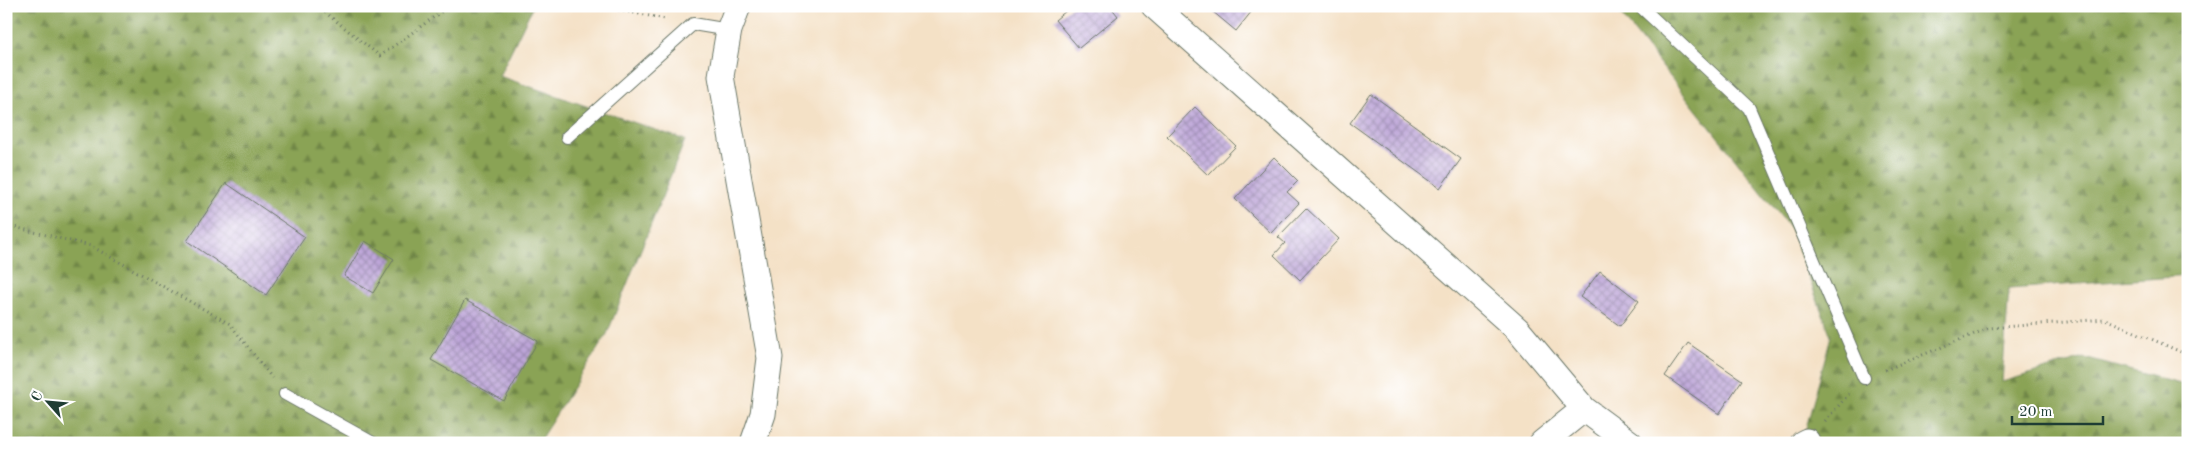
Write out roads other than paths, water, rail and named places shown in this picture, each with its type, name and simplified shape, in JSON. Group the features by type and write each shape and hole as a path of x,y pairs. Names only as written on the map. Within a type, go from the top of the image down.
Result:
{"street":[{"path":"738,6 729,30 721,76 770,358 763,414 753,443"},
{"path":"1154,6 1517,329 1584,409 1630,443"},
{"path":"1542,443 1584,409"}],"lane":[{"path":"1640,6 1749,108 1864,378"},
{"path":"567,137 693,24 729,30"},
{"path":"285,394 372,443"}]}
